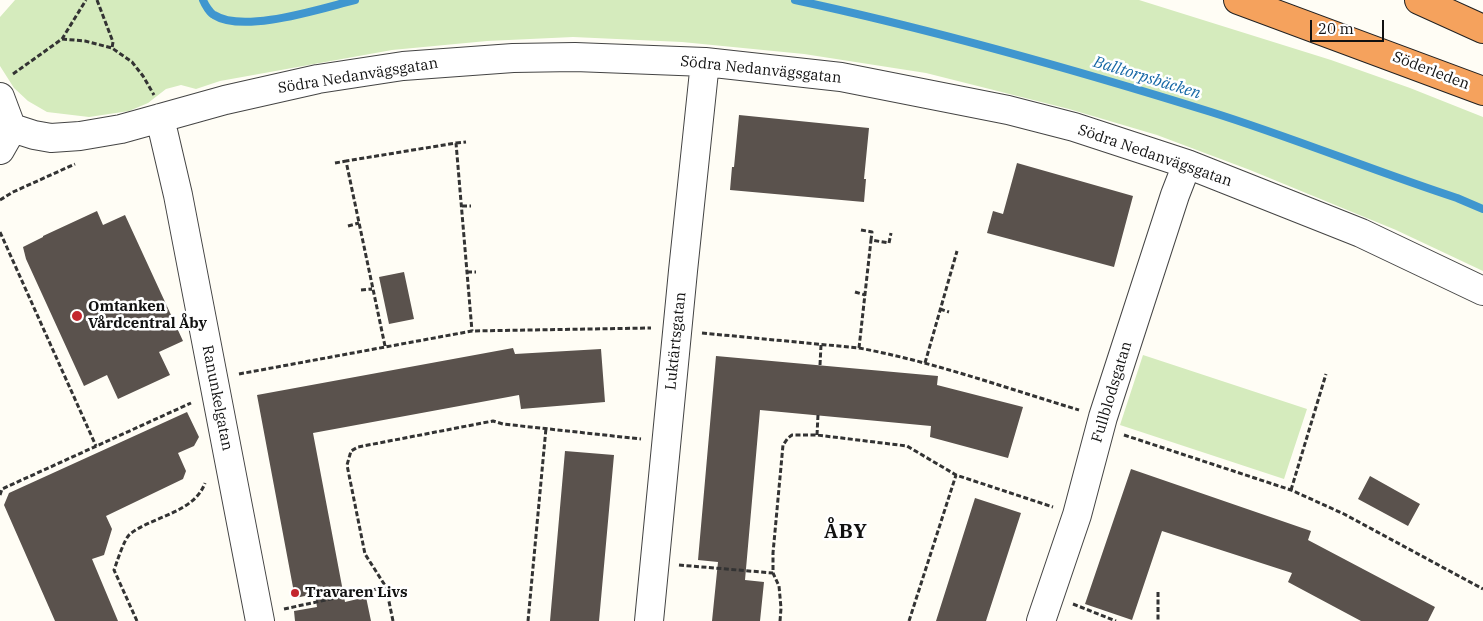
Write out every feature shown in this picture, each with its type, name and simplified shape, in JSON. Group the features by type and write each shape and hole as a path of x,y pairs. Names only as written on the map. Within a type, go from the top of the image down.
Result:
{"highway":[{"name":"Söderleden","path":"1238,0 1483,91"},
{"path":"1419,0 1483,28"}],"street":[{"name":"Södra Nedanvägsgatan","path":"4,134 51,138 80,136 121,129 225,100 318,79 403,66 512,58 575,56 705,62 841,77 1008,110 1074,127 1187,164 1361,234 1483,290"},
{"name":"Luktärtsgatan","path":"649,621 705,62"},
{"path":"3,88 4,134"},
{"name":"Ranunkelgatan","path":"160,118 178,195 259,618"},
{"name":"Fullblodsgatan","path":"1041,621 1077,515 1101,426 1175,195 1187,164"}],"path":[{"path":"3,88 62,39 86,0"},
{"path":"97,0 113,42 112,48"},
{"path":"62,39 85,41 112,48 132,62 143,76 154,97 160,118"},
{"path":"335,163 466,142"},
{"path":"456,143 472,331"},
{"path":"346,161 385,346"},
{"path":"0,200 13,192 79,162"},
{"path":"462,206 471,206"},
{"path":"348,226 360,223"},
{"path":"859,348 872,232 861,230"},
{"path":"0,232 96,446"},
{"path":"871,240 889,243 892,233"},
{"path":"925,363 957,251"},
{"path":"467,272 476,272"},
{"path":"361,290 372,289"},
{"path":"855,292 865,295"},
{"path":"940,310 949,312"},
{"path":"820,366 821,345"},
{"path":"1291,490 1326,374"},
{"path":"0,495 2,489 96,446 200,399 217,396"},
{"path":"817,435 818,415"},
{"path":"393,621 386,587 365,554 347,465 351,451 358,447 493,421 504,424 666,442"},
{"path":"1101,426 1291,490 1344,514 1483,590"},
{"path":"528,621 546,428"},
{"path":"780,621 779,586 773,574 773,553 783,445 792,435 817,435 907,446 956,474 1077,515"},
{"path":"909,621 956,474"},
{"path":"137,621 114,570 128,535 190,503 203,489 206,480"},
{"path":"654,563 773,574"},
{"path":"259,618 386,587"},
{"path":"1158,592 1158,621"},
{"path":"1050,595 1116,621"}],"green space":[{"path":"15,0 1139,0 1331,60 1410,88 1483,117 1483,271 1396,230 1250,170 1157,135 1069,109 926,73 804,54 682,42 573,37 487,41 392,50 220,81 196,89 181,85 166,89 148,103 129,111 89,117 47,112 28,101 14,88 0,66 0,17"},
{"path":"1143,355 1307,409 1284,479 1120,425"}],"building":[{"path":"739,115 869,128 864,179 866,179 864,202 730,190"},
{"path":"1017,163 1133,196 1114,267 987,233 993,211 1003,214"},
{"path":"97,211 103,225 125,215 183,341 159,352 170,375 118,399 107,375 84,386 26,259 23,247"},
{"path":"404,272 414,319 389,324 379,277"},
{"path":"513,348 515,354 601,349 605,402 521,409 519,395 313,433 345,602 366,597 371,621 295,621 294,611 317,607 315,594 295,598 257,395"},
{"path":"716,356 938,376 937,385 1023,407 1008,458 930,437 931,426 760,410 745,580 764,582 760,621 712,621 718,562 698,560"},
{"path":"187,412 199,437 194,446 178,453 186,471 183,479 106,516 112,529 104,555 92,559 118,621 55,621 4,505 9,493"},
{"path":"565,451 614,455 599,621 550,621"},
{"path":"1131,469 1311,531 1308,540 1435,607 1428,621 1361,621 1288,582 1292,573 1162,531 1132,620 1085,604"},
{"path":"1370,476 1420,504 1408,526 1358,499"},
{"path":"975,498 1021,513 986,621 936,621"}],"waterway":[{"name":"Balltorpsbäcken","path":"203,0 214,15 227,20 244,22 283,18 355,0"},
{"name":"Balltorpsbäcken","path":"795,0 952,37 1159,96 1273,133 1483,209"}],"place":[{"name":"Omtanken Vårdcentral Åby","path":"77,316"},
{"name":"Travaren Livs","path":"295,593"}],"district":[{"name":"ÅBY","path":"846,532"}]}
